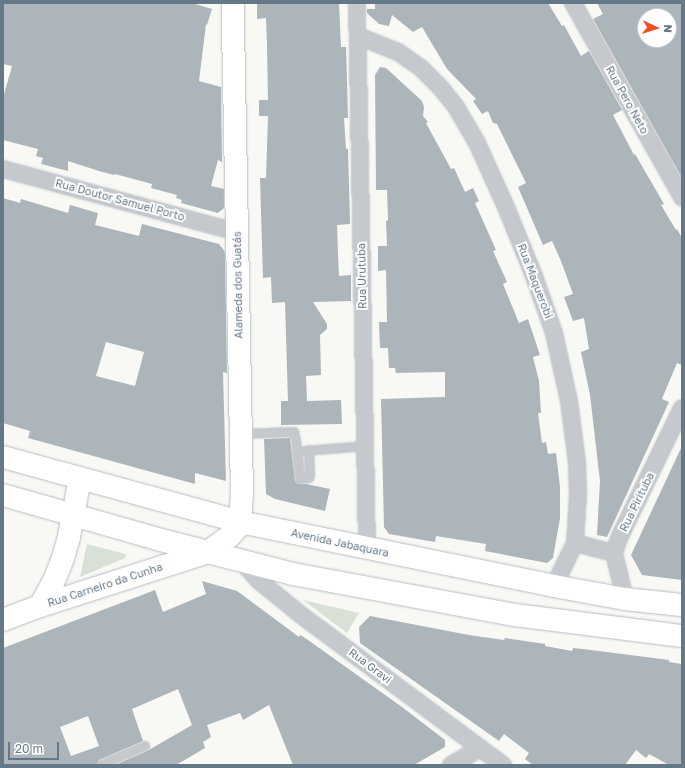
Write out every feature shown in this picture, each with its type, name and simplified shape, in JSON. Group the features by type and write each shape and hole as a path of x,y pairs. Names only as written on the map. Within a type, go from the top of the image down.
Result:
{"main road":[{"name":"Alameda dos Guatás","path":"233,3 242,434 242,507 240,522"},
{"name":"Avenida Jabaquara","path":"3,457 240,522 554,586 625,599 682,605"},
{"path":"40,606 53,583 64,558 74,515 80,478"},
{"path":"3,495 242,562 294,574 515,615 682,636"},
{"path":"208,552 232,534 240,522"},
{"name":"Rua Carneiro da Cunha","path":"3,620 40,606 208,552"}],"street":[{"name":"Rua Urutuba","path":"357,3 367,548"},
{"name":"Rua Pero Neto","path":"573,3 682,198"},
{"name":"Rua Maquerobi","path":"358,36 398,52 420,68 440,87 456,107 477,143 506,207 554,333 569,401 577,463 578,493 575,543 554,586"},
{"name":"Rua Doutor Samuel Porto","path":"3,169 237,232"},
{"name":"Rua Pirituba","path":"614,553 620,536 682,408"},
{"path":"575,543 614,553 625,599"},
{"name":"Rua Gravi","path":"242,562 258,580 301,615 503,765"},
{"path":"451,765 480,748"}],"lane":[{"path":"242,434 294,432 297,451 298,476 300,479 309,478 309,450"},
{"path":"297,451 366,446"},
{"path":"101,765 145,746"}],"shaded area":[{"path":"87,544 126,555 125,558 80,577"},
{"path":"303,600 359,613 347,633"}],"building":[{"path":"3,3 192,3 212,9 207,25 206,24 199,81 221,87 222,162 218,160 211,186 224,189 224,208 218,213 181,203 182,200 176,198 177,195 151,188 152,184 99,171 68,161 68,171 41,164 43,158 36,156 38,149 3,140 3,98 12,66 3,64"},
{"path":"257,3 339,3 341,47 346,47 348,118 344,118 346,149 348,149 350,224 337,225 338,254 339,276 351,275 351,301 313,302 327,324 327,329 320,335 321,375 306,376 307,401 341,400 342,424 281,425 281,401 288,401 285,302 272,303 271,277 263,278 260,178 266,178 268,116 259,116 259,100 268,100 267,45 266,18 257,19"},
{"path":"375,3 548,3 562,26 564,25 581,56 589,51 622,110 613,115 634,155 635,154 664,204 661,205 682,238 682,365 677,363 662,399 669,402 607,537 597,535 600,481 590,395 581,352 589,349 584,318 573,321 564,297 573,294 561,261 552,241 543,245 518,187 526,183 497,124 493,123 488,111 482,114 473,101 476,99 447,69 422,27 413,32 392,15 389,26 379,24 367,13 367,9 375,9"},
{"path":"597,3 682,3 682,178 593,19 603,14"},
{"path":"380,67 386,68 422,101 424,107 423,116 428,122 426,123 451,169 454,168 465,192 473,188 479,201 475,203 496,250 493,251 507,282 503,284 519,323 528,319 540,355 533,357 539,381 541,413 538,413 542,443 546,442 548,454 556,453 560,487 560,518 553,558 547,563 485,551 486,544 436,536 435,542 389,534 384,527 381,399 445,397 445,372 396,373 395,368 389,368 388,348 380,348 379,322 387,322 386,270 378,271 378,246 387,246 386,221 388,220 387,190 376,190 375,75"},
{"path":"3,198 20,203 21,199 68,213 70,205 98,213 95,225 139,236 142,224 219,244 225,252 227,373 223,372 226,481 195,473 195,484 28,438 30,431 3,423","holes":["106,342 144,352 135,386 96,376"]},
{"path":"290,438 295,481 298,484 306,484 330,489 325,511 275,499 266,494 264,439"},
{"path":"682,446 682,580 642,575 631,555"},
{"path":"202,581 237,591 299,637 300,635 308,640 402,707 445,740 445,747 414,765 293,765 269,705 243,720 240,713 207,725 211,737 203,742 205,748 176,765 115,765 147,751 192,725 178,689 132,709 143,741 99,760 96,765 3,765 3,648 155,590 163,612 206,594","holes":["88,716 99,746 71,756 60,727"]},
{"path":"370,616 469,635 504,640 505,638 545,644 545,646 572,651 573,648 583,649 669,660 669,662 682,664 682,765 669,765 649,754 646,758 636,750 625,765 533,765 525,759 529,753 504,734 499,741 360,643 359,627"}]}
